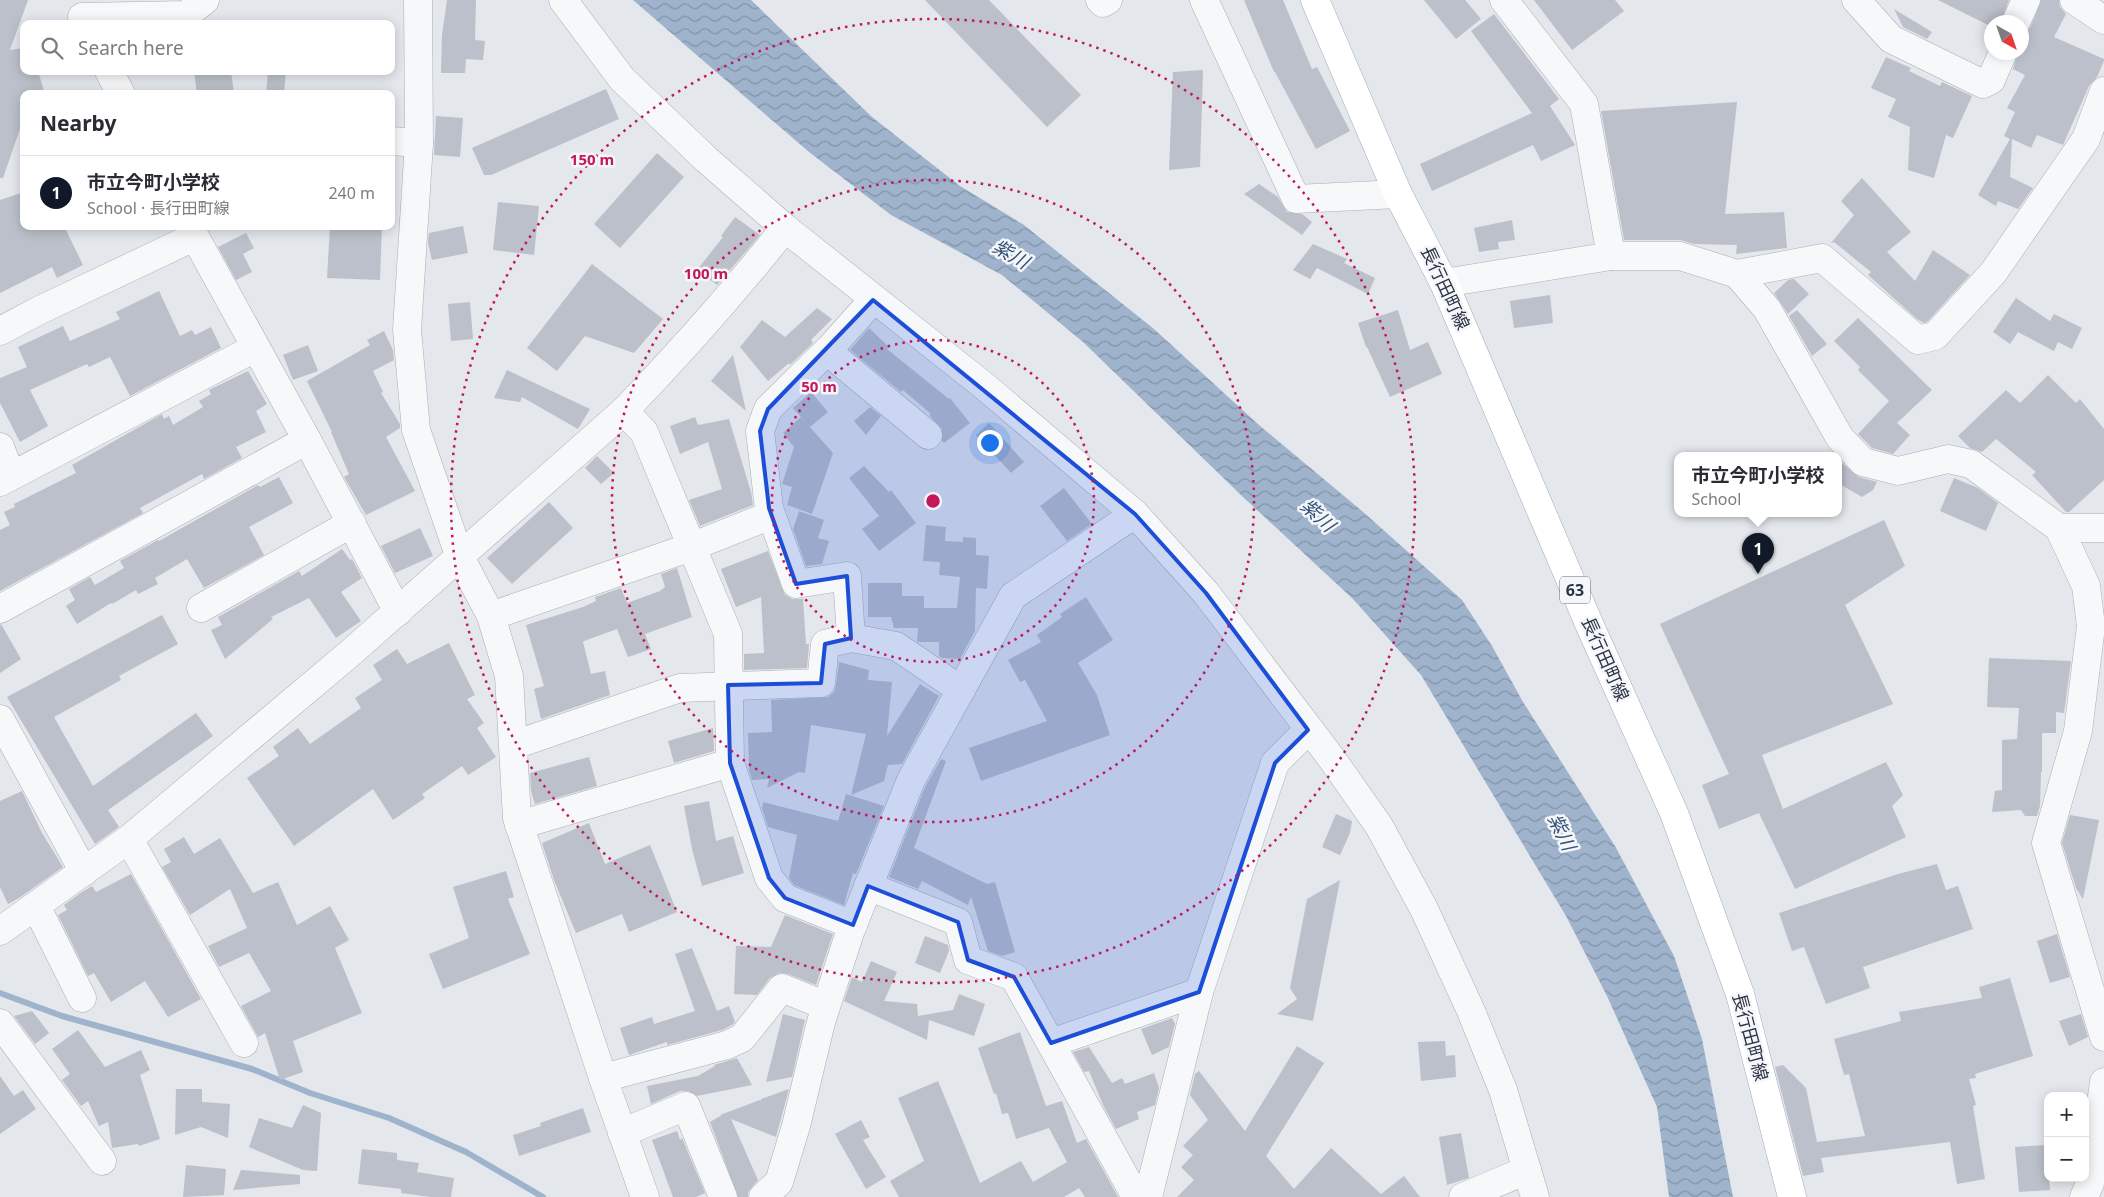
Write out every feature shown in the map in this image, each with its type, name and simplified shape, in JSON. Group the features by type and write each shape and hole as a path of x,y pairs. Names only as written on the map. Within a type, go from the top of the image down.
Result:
{"main road":[{"name":"長行田町線","path":"1315,0 1398,194 1444,282 1590,626 1674,813 1740,994 1792,1197"}],"street":[{"path":"81,14 186,15 205,0"},
{"path":"418,0 419,143 407,330 416,430 459,555 490,616 509,676 517,818 644,1197"},
{"path":"563,0 622,79 707,160 785,228 983,386 1136,514 1206,593 1308,730 1332,759 1379,826 1424,909 1471,1011 1496,1072 1535,1197"},
{"path":"1100,0 1103,3 1108,0"},
{"path":"1204,0 1296,198 1398,194"},
{"path":"1504,0 1584,104 1611,256"},
{"path":"1856,0 1891,39 1983,84 1991,80 2000,60"},
{"path":"2019,15 2026,0"},
{"path":"2074,0 2104,20"},
{"path":"111,75 119,90"},
{"path":"1444,282 1611,256 1680,256 1737,274 1822,258 1918,340 1936,336 1993,273 2086,139 2104,91"},
{"path":"395,141 419,143"},
{"path":"3,920 36,906 129,839 398,612 459,555 624,410 736,290 785,228"},
{"path":"0,331 192,231 352,523 398,612"},
{"path":"1737,274 1767,309 1840,438 1862,462 1898,471 1948,459 1972,464 2059,528 2086,586 2091,626 2078,731 2046,843 2104,1037"},
{"path":"851,638 847,576 796,584 771,515 760,431 768,409 828,351 874,300"},
{"path":"0,447 5,479 255,348"},
{"path":"828,351 928,435"},
{"path":"624,410 644,432 728,634 730,764 769,878 785,898 853,925"},
{"path":"0,609 307,440"},
{"path":"763,1197 779,1182 796,1126 826,1006 853,925 911,780 1013,596 1136,514"},
{"path":"490,616 691,547 771,515"},
{"path":"201,608 352,523"},
{"path":"2059,528 2104,528"},
{"path":"514,745 680,688 821,683 825,644 851,638 896,646 961,690"},
{"path":"0,719 84,872"},
{"path":"1148,1197 1199,992 1275,763 1308,730"},
{"path":"519,825 730,764"},
{"path":"129,839 244,1043"},
{"path":"868,886 958,922 968,960 1014,977 1136,1197"},
{"path":"36,906 82,998"},
{"path":"603,1078 727,1045 742,1038 782,988 826,1006"},
{"path":"1051,1042 1199,992"},
{"path":"0,1023 102,1161"},
{"path":"2084,1197 2090,1184 2104,1082"},
{"path":"622,1132 686,1106 723,1197"},
{"path":"1463,1197 1527,1170"}],"highlighted area":[{"path":"873,300 1135,514 1206,593 1308,730 1275,763 1199,992 1051,1043 1014,977 968,960 958,922 868,886 853,925 785,898 769,878 730,763 728,685 821,683 825,644 851,638 847,576 796,584 769,508 760,431 768,409"}],"water":[{"name":"紫川","path":"633,0 751,0 872,117 960,186 1024,225 1154,329 1260,426 1362,511 1462,600 1492,646 1523,702 1615,846 1674,956 1702,1039 1733,1197 1669,1197 1657,1107 1607,996 1566,916 1421,675 1353,599 1243,497 1083,342 1002,275 891,215 809,152"}],"building":[{"path":"0,0 28,0 10,50 20,49 20,75 39,75 44,90 20,90 20,129 3,178 0,178"},
{"path":"447,0 476,0 475,40 485,41 483,60 466,59 465,73 441,73 442,35"},
{"path":"925,0 989,0 1081,95 1047,127"},
{"path":"1244,0 1283,0 1312,69 1317,67 1350,131 1316,149 1274,72"},
{"path":"1424,0 1465,0 1481,19 1456,39"},
{"path":"1534,0 1615,0 1624,11 1572,50"},
{"path":"1938,0 2009,0 2004,15 1984,15 1984,23"},
{"path":"2041,0 2059,0 2060,7 2066,14 2054,37 2104,59 2104,61 2097,77 2089,86 2063,145 2037,135 2031,148 2012,139 2010,177 2033,188 2018,209 1998,201 1996,206 1978,195 2010,139 2004,136 2015,112 2007,108 2025,75 2013,69 2016,60 2029,60 2030,28"},
{"path":"1894,9 1932,32 1927,39 1903,27"},
{"path":"1494,14 1559,99 1550,106 1575,145 1541,161 1533,145 1432,191 1420,164 1532,113 1471,31"},
{"path":"1886,57 1911,68 1909,71 1940,86 1942,82 1972,96 1953,138 1946,135 1934,178 1908,170 1910,127 1888,117 1896,99 1871,88"},
{"path":"1203,70 1200,167 1169,170 1173,72"},
{"path":"195,75 232,75 233,90 196,90"},
{"path":"268,75 286,75 284,90 266,90"},
{"path":"606,89 619,119 491,175 484,175 472,148"},
{"path":"1737,102 1725,214 1784,212 1787,248 1736,254 1737,245 1694,244 1680,240 1624,240 1601,111"},
{"path":"436,116 463,118 460,157 434,155"},
{"path":"657,153 684,177 620,248 594,224"},
{"path":"1862,178 1911,232 1887,252 1915,281 1933,250 1970,275 1927,322 1924,323 1917,319 1868,275 1871,272 1834,242 1831,243 1854,215 1841,201"},
{"path":"1259,184 1278,197 1287,212 1302,214 1312,222 1302,235 1244,194"},
{"path":"20,193 20,230 66,230 83,265 57,278 52,267 0,293 0,200"},
{"path":"498,202 539,206 534,255 493,250"},
{"path":"735,217 760,235 717,285 697,270 723,237 721,236"},
{"path":"1512,220 1515,240 1498,242 1499,249 1479,252 1474,228"},
{"path":"463,226 468,253 432,260 428,243 429,233"},
{"path":"330,230 382,230 380,280 327,278"},
{"path":"246,233 254,248 243,254 252,272 236,280 218,247"},
{"path":"1313,244 1347,259 1344,263 1375,278 1368,294 1317,268 1310,279 1293,270"},
{"path":"592,264 663,319 634,353 585,336 557,371 527,348"},
{"path":"1794,279 1809,294 1788,314 1774,293 1788,280"},
{"path":"159,291 180,336 192,330 195,335 211,327 221,348 130,396 110,357 89,367 87,364 30,390 48,426 20,442 0,403 0,378 27,367 18,347 63,326 70,341 120,319 116,312"},
{"path":"1550,295 1553,323 1514,328 1510,301"},
{"path":"2016,298 2050,321 2054,314 2082,328 2072,349 2058,342 2054,351 2018,332 2010,344 1993,332"},
{"path":"470,302 473,339 451,341 448,304"},
{"path":"817,308 832,319 811,340 813,343 790,365 789,363 768,381 740,347 762,320 785,337"},
{"path":"1398,310 1410,350 1428,342 1442,374 1390,397 1366,347 1358,323"},
{"path":"1797,310 1827,344 1812,356 1789,316"},
{"path":"1858,318 1932,390 1897,423 1910,435 1893,454 1872,448 1858,434 1889,401 1858,370 1860,367 1834,341"},
{"path":"869,328 889,347 887,349 950,398 970,423 944,443 942,441 942,429 929,415 931,414 850,350"},
{"path":"384,331 393,350 394,360 373,371 383,392 381,393 400,424 400,428 386,437 415,491 366,515 344,477 349,474 332,432 307,381 370,345 367,340"},
{"path":"308,345 318,371 293,380 283,355"},
{"path":"733,355 746,411 711,381"},
{"path":"507,370 590,409 578,429 522,397 520,402 494,398"},
{"path":"248,371 267,404 256,411 266,432 236,447 242,458 204,479 202,474 140,508 143,513 0,591 0,530 10,525 4,512 15,507 14,504 76,473 72,465 162,414 164,419 169,416 173,425 203,407 199,401 211,394 209,390"},
{"path":"2048,375 2076,403 2080,399 2104,429 2104,480 2069,512 2066,512 2032,475 2036,472 1996,439 1982,452 1970,448 1958,436 2006,390 2020,403"},
{"path":"811,392 828,412 810,427 793,408"},
{"path":"870,407 881,416 866,435 854,421"},
{"path":"695,417 698,425 729,419 751,492 753,505 700,526 689,500 722,489 708,442 680,454 670,426"},
{"path":"801,417 833,453 812,514 787,505 792,487 782,484 794,447 783,433"},
{"path":"989,423 1024,462 1011,473 976,435"},
{"path":"597,456 614,473 601,484 585,468"},
{"path":"1842,463 1859,477 1877,482 1873,490 1862,497 1842,485"},
{"path":"864,466 889,492 891,490 916,523 879,551 862,529 879,516 849,478"},
{"path":"279,477 293,503 249,527 264,555 204,588 187,559 155,578 158,584 138,594 136,590 77,624 66,606 75,600 69,589 90,577 95,585 124,568 120,561 258,485 260,487"},
{"path":"1954,478 1978,488 1998,503 1986,531 1940,511"},
{"path":"1064,488 1092,524 1067,541 1040,506"},
{"path":"549,502 573,528 512,584 487,558"},
{"path":"799,511 824,520 818,538 829,541 822,564 806,566 793,529"},
{"path":"1884,520 1905,566 1845,605 1893,704 1762,755 1783,809 1886,762 1903,795 1892,806 1906,837 1795,889 1759,813 1719,829 1702,785 1729,774 1660,624"},
{"path":"926,525 946,527 945,541 963,542 963,537 976,538 976,555 989,556 987,589 976,588 975,631 960,659 942,658 939,656 939,642 917,642 918,628 894,628 891,617 868,617 868,583 902,583 902,596 924,596 924,608 957,608 960,577 939,575 940,562 923,561"},
{"path":"420,528 433,556 395,573 381,546"},
{"path":"342,549 350,560 352,559 362,578 341,592 361,621 336,638 309,598 271,617 273,619 225,659 211,630 222,625 218,617 299,571 302,576"},
{"path":"768,551 785,595 792,599 803,599 806,644 809,644 807,668 744,670 744,654 764,653 761,597 736,607 721,569"},
{"path":"677,568 692,617 645,634 651,649 628,657 617,629 584,641 591,674 605,671 610,695 541,719 534,689 544,686 526,625 583,607 596,601 595,597 621,588 627,603 660,591 665,587 661,574"},
{"path":"1086,597 1113,640 1078,663 1097,695 1110,735 981,781 969,748 1047,721 1025,680 1020,682 1008,660 1041,642 1037,635 1062,617 1060,614"},
{"path":"162,615 178,644 119,676 121,680 54,717 93,786 196,713 213,736 108,810 119,827 95,844 7,697"},
{"path":"0,625 21,659 0,673"},
{"path":"449,643 475,695 467,699 484,723 477,728 496,757 468,775 462,766 422,794 425,798 393,820 373,789 294,846 247,778 279,756 273,747 298,728 310,744 361,708 355,698 382,680 373,665 397,649 407,664"},
{"path":"1989,658 2071,661 2064,713 2056,712 2056,733 2042,733 2040,806 2037,816 2025,816 2021,810 1992,812 1995,791 2002,790 2002,740 2017,739 2019,708 1987,707"},
{"path":"839,662 869,670 868,680 892,682 887,736 920,684 939,696 902,764 888,765 884,781 851,795 866,734 811,725 805,773 799,772 767,788 769,779 752,780 749,770 748,733 772,732 771,700 828,697 834,692"},
{"path":"713,728 714,751 674,763 668,741"},
{"path":"589,757 597,786 535,804 531,791 530,773"},
{"path":"941,759 946,761 914,848 987,884 995,882 1015,952 1002,956 988,951 971,897 968,905 922,881 918,889 889,877 925,787"},
{"path":"22,791 42,833 63,867 8,904 0,887 0,801"},
{"path":"846,794 884,806 856,874 853,873 844,905 794,885 789,878 797,835 768,827 762,808 763,802 838,821"},
{"path":"709,801 716,841 733,836 744,873 702,886 692,849 684,806"},
{"path":"1336,814 1352,821 1350,833 1340,855 1322,847"},
{"path":"2070,815 2099,820 2083,899 2076,888 2062,843"},
{"path":"589,823 605,864 650,845 677,912 629,932 622,914 576,933 554,880 542,843"},
{"path":"184,837 194,854 220,838 253,893 278,882 297,925 330,906 349,940 335,948 362,1013 293,1041 303,1072 280,1080 265,1033 258,1037 241,1006 271,991 249,953 219,967 208,946 247,928 230,889 190,915 162,867 171,862 164,849"},
{"path":"1937,864 1946,890 1958,886 1973,929 1863,967 1870,988 1826,1004 1804,947 1792,951 1779,913 1898,874"},
{"path":"506,871 514,897 508,899 530,954 443,989 429,954 469,938 453,887"},
{"path":"131,874 201,999 168,1017 145,981 111,1002 94,973 88,976 58,915 67,910 64,905 92,886 96,892"},
{"path":"1340,880 1313,1021 1277,1014 1297,999 1290,988 1307,899"},
{"path":"785,915 833,934 816,985 788,974 779,973 770,978 757,995 734,994 736,946 771,947"},
{"path":"2057,934 2070,977 2050,983 2037,941"},
{"path":"925,936 948,945 949,951 940,973 915,963"},
{"path":"692,948 717,1011 729,1006 735,1022 722,1030 667,1045 667,1042 629,1055 620,1028 652,1017 654,1024 695,1011 675,954"},
{"path":"871,961 897,972 884,1001 917,1004 918,1016 953,1010 959,994 985,1004 974,1036 929,1020 927,1040 844,1001 852,977 862,982"},
{"path":"2010,978 2033,1056 1975,1074 1976,1078 1969,1079 1976,1105 1973,1106 1985,1179 1957,1184 1950,1142 1821,1158 1824,1172 1803,1176 1775,1067 1783,1065 1806,1088 1817,1142 1865,1136 1849,1074 1844,1075 1834,1039 1901,1021 1899,1012 1982,998 1979,987"},
{"path":"32,1011 49,1033 35,1044 14,1016"},
{"path":"783,1014 805,1020 792,1077 766,1082"},
{"path":"2081,1014 2088,1037 2069,1046 2059,1021"},
{"path":"1172,1018 1175,1024 1169,1047 1152,1055 1141,1029"},
{"path":"78,1030 105,1067 141,1050 150,1070 140,1075 160,1139 139,1146 138,1144 112,1148 108,1122 99,1126 88,1101 81,1106 62,1080 70,1074 52,1049"},
{"path":"1020,1032 1046,1106 1062,1101 1077,1143 1086,1139 1118,1197 1085,1197 1079,1188 1064,1197 899,1197 890,1181 924,1161 898,1098 938,1081 980,1183 1021,1161 1033,1182 1067,1162 1049,1128 1016,1139 1008,1113 1002,1114 996,1093 994,1094 978,1048"},
{"path":"1445,1041 1446,1056 1455,1055 1456,1077 1421,1081 1418,1042"},
{"path":"1297,1046 1324,1063 1266,1156 1294,1189 1331,1148 1381,1194 1404,1176 1420,1197 1177,1197 1194,1180 1181,1167 1193,1155 1183,1146 1208,1120 1190,1095 1195,1074 1199,1071 1245,1131"},
{"path":"1089,1047 1112,1083 1122,1078 1125,1084 1154,1073 1159,1088 1155,1105 1137,1112 1139,1119 1116,1129 1104,1107 1089,1071 1084,1072 1073,1052"},
{"path":"737,1058 752,1085 697,1096 688,1091 680,1091 651,1104 647,1086 698,1076 714,1065"},
{"path":"0,1076 14,1096 23,1090 36,1109 0,1134"},
{"path":"176,1089 202,1089 202,1102 230,1104 228,1138 201,1127 175,1135"},
{"path":"789,1089 776,1137 731,1119 758,1180 748,1192 748,1197 738,1197 710,1122 722,1115 720,1115"},
{"path":"303,1105 321,1113 317,1171 303,1170 249,1147 259,1118 292,1128"},
{"path":"583,1108 591,1132 519,1156 513,1135 541,1126 540,1123"},
{"path":"861,1120 870,1137 863,1140 886,1177 866,1189 835,1134"},
{"path":"677,1131 680,1140 682,1138 705,1193 696,1197 673,1197 652,1140"},
{"path":"1461,1133 1469,1178 1447,1185 1439,1137"},
{"path":"2044,1145 2044,1182 2049,1182 2050,1190 2019,1192 2015,1147"},
{"path":"362,1149 397,1153 397,1160 419,1163 417,1172 454,1178 451,1197 431,1197 401,1193 401,1189 358,1184"},
{"path":"186,1165 226,1169 224,1195 183,1197"},
{"path":"241,1170 300,1175 300,1184 233,1190"}],"waterway":[{"path":"0,993 62,1016 252,1069 310,1093 389,1118 466,1152 543,1197"}],"place":[{"name":"市立今町小学校","path":"1758,574"}]}
